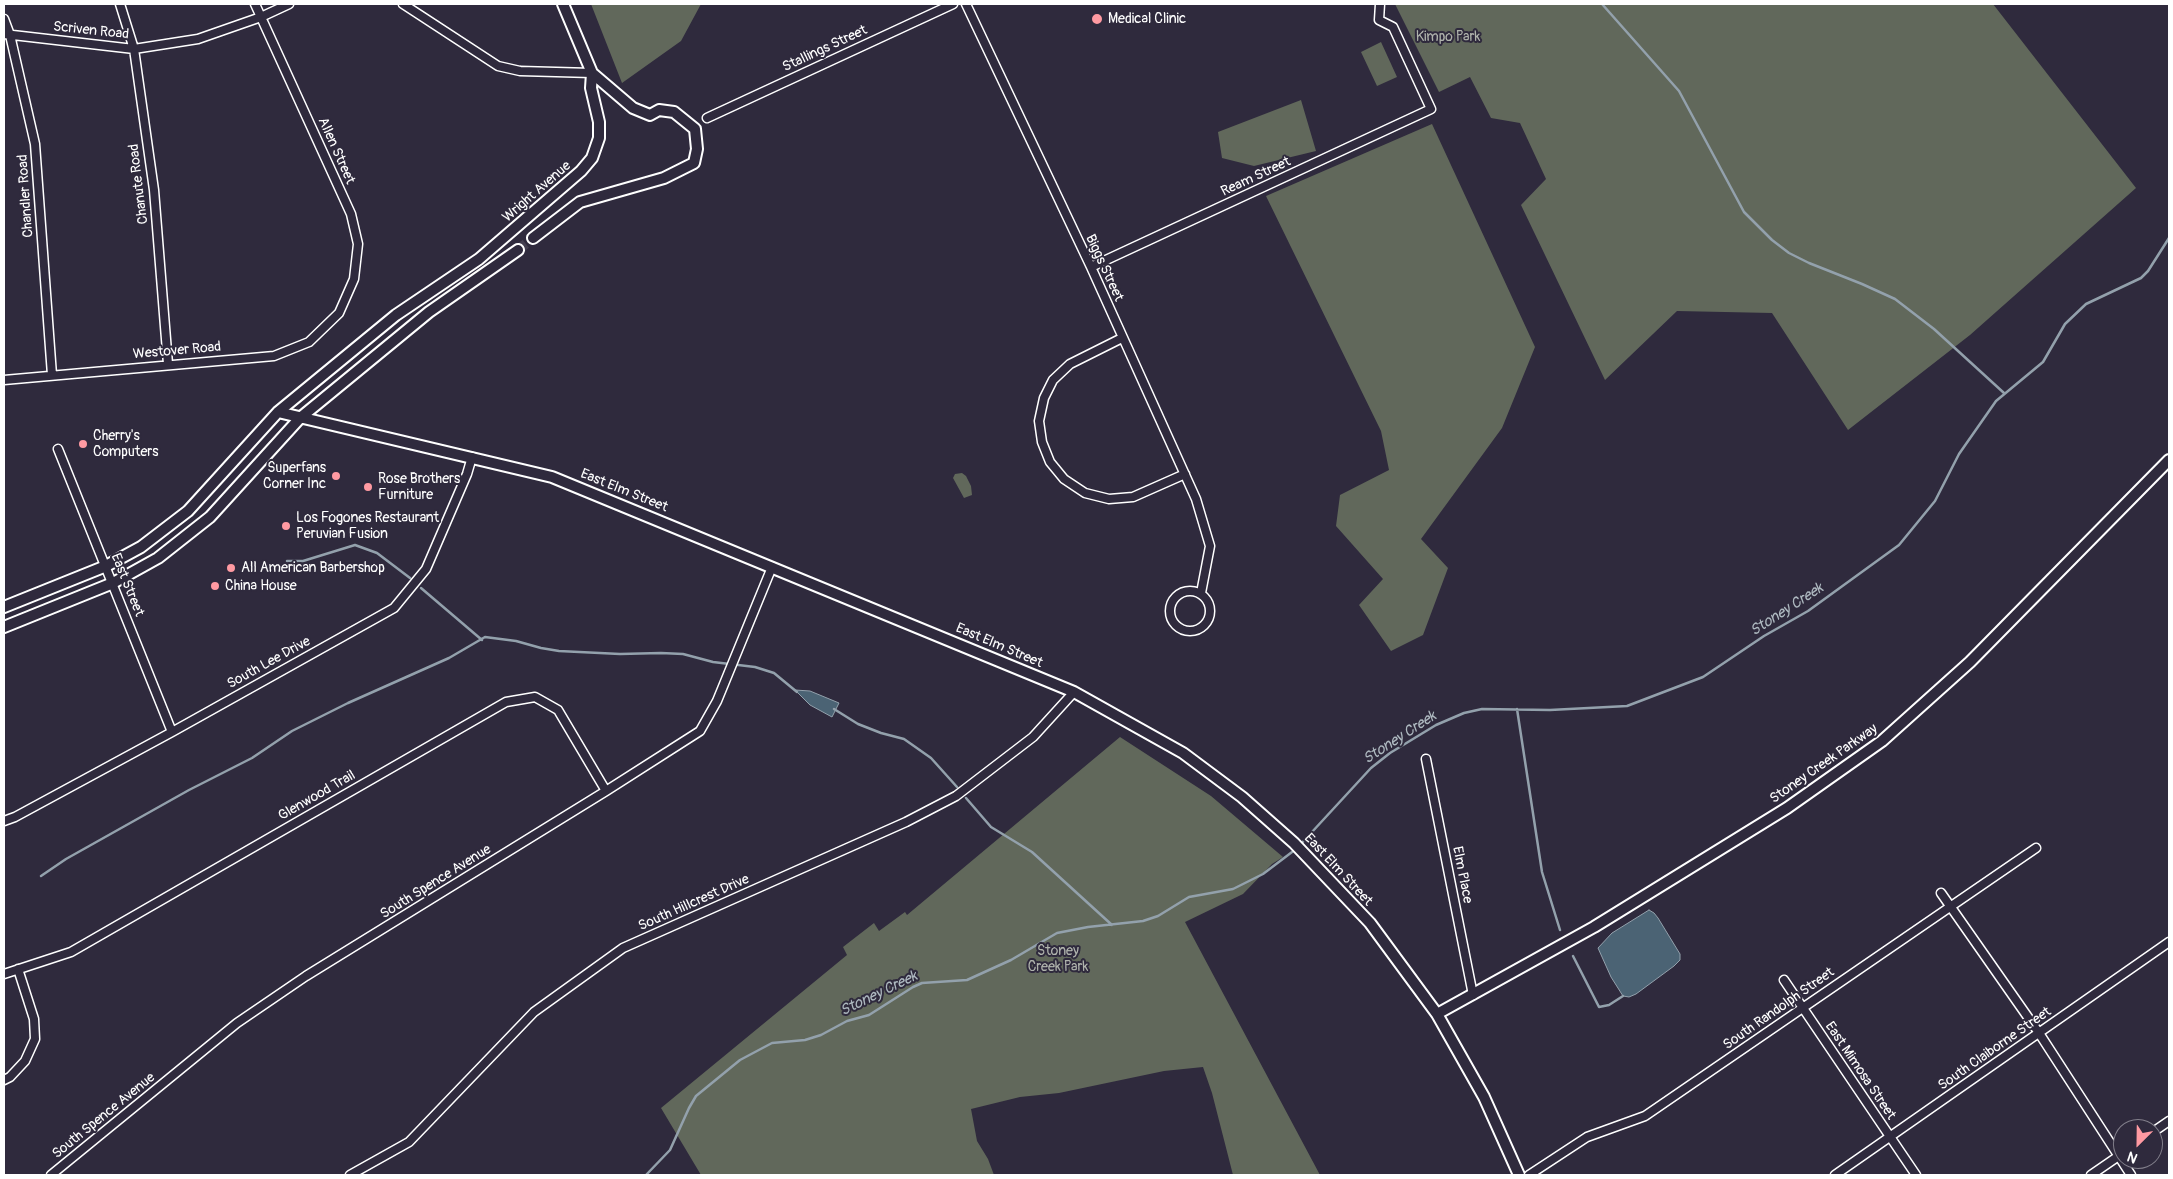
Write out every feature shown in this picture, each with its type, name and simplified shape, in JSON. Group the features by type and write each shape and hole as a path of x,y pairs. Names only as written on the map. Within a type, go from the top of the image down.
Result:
{"street":[{"name":"Chanute Road","path":"120,4 134,49 154,190 168,364"},
{"name":"Allen Street","path":"255,4 351,214 358,244 354,279 339,313"},
{"name":"Scriven Road","path":"7,34 134,49 198,39 261,17 289,4"},
{"path":"403,4 498,66 520,71 592,73"},
{"path":"533,238 580,202 664,178 694,163 697,149 695,129 674,112 659,110 650,115 634,108 592,73 563,4"},
{"name":"Stallings Street","path":"706,118 954,4"},
{"name":"Biggs Street","path":"966,4 1091,267 1196,499 1210,546 1201,593"},
{"name":"Ream Street","path":"1091,267 1431,109 1393,27 1380,20 1380,4"},
{"name":"Chandler Road","path":"4,19 34,144 52,375"},
{"name":"Wright Avenue","path":"4,607 106,566 141,547 188,511 278,412 396,315 479,259 582,172 592,158 599,138 599,122 591,88 592,73"},
{"path":"4,627 113,583 156,560 210,517 300,418 429,312 518,250"},
{"name":"Westover Road","path":"4,380 274,356 309,342 339,313"},
{"path":"1122,338 1070,364 1053,380 1044,398 1039,421 1042,442 1050,462 1064,479 1085,493 1109,499 1133,497 1186,474"},
{"name":"East Elm Street","path":"278,412 552,476 1074,692 1183,753 1242,797 1294,843 1370,923 1438,1014 1484,1097 1519,1175"},
{"name":"East Street","path":"58,449 172,732"},
{"name":"South Lee Drive","path":"4,821 15,817 172,732 394,608 426,569 467,474 472,457"},
{"name":"Stoney Creek Parkway","path":"1438,1014 1594,927 1787,808 1882,741 1970,662 2169,460"},
{"name":"South Spence Avenue","path":"51,1175 237,1023 306,976 606,792 700,730 717,701 772,567"},
{"path":"1185,591 1201,593 1209,602 1211,610 1208,622 1196,630 1182,630 1172,620 1170,609 1176,596 1185,591"},
{"name":"South Hillcrest Drive","path":"350,1175 409,1142 534,1012 623,948 906,822 956,796 1033,737 1074,692"},
{"name":"Glenwood Trail","path":"4,974 71,952 506,702 535,697 558,710 606,792"},
{"name":"Elm Place","path":"1426,760 1473,995"},
{"name":"South Randolph Street","path":"1529,1175 1587,1137 1645,1116 2036,848"},
{"path":"1941,892 2113,1145"},
{"name":"South Claiborne Street","path":"1835,1175 2169,942"},
{"path":"4,1080 10,1077 25,1061 35,1039 34,1020 18,969"},
{"name":"East Mimosa Street","path":"1784,980 1916,1175"},
{"path":"2091,1175 2113,1160"}],"green space":[{"path":"591,4 701,4 681,41 622,83"},
{"name":"Kimpo Park","path":"1395,4 1993,4 2136,188 1970,335 1848,430 1772,313 1677,311 1605,380 1521,205 1546,179 1520,123 1491,118 1470,77 1439,92"},
{"path":"1381,42 1397,77 1377,86 1361,52"},
{"path":"1301,100 1316,151 1254,166 1222,158 1218,132"},
{"path":"1432,124 1535,347 1502,428 1421,539 1448,568 1423,635 1391,651 1359,605 1383,579 1336,526 1340,495 1389,470 1381,431 1266,196"},
{"path":"962,473 966,476 971,486 972,495 964,498 953,478 955,474"},
{"name":"Stoney Creek Park","path":"1120,737 1211,796 1283,857 1272,864 1243,894 1185,922 1320,1175 1233,1175 1212,1093 1203,1067 1164,1071 1059,1093 1020,1097 971,1109 977,1141 988,1159 994,1175 701,1175 661,1108 847,955 843,947 874,923 879,931 905,912 907,915"}],"water":[{"path":"795,690 810,691 839,703 832,717 810,705"},
{"path":"1649,910 1658,918 1680,954 1680,960 1636,994 1629,997 1623,996 1611,977 1598,948 1612,933"}],"waterway":[{"path":"1602,4 1679,91 1744,212 1772,240 1789,253 1809,263 1895,299 1934,329 2004,393"},
{"name":"Stoney Creek","path":"1300,845 1371,768 1390,753 1436,725 1464,713 1482,709 1550,710 1627,706 1703,677 1764,636 1808,611 1899,545 1935,501 1959,454 1996,401 2043,362 2065,324 2086,304 2141,278 2148,271 2169,238"},
{"path":"287,561 303,561 355,545 377,553 410,578"},
{"path":"421,588 482,640"},
{"path":"41,876 66,859 189,790 252,758 292,731 348,703 449,658 485,637 516,641 559,651 620,654 683,654 713,662 755,667 774,673 797,692"},
{"path":"834,709 858,724 904,739 931,758 957,787"},
{"path":"1517,709 1542,872 1560,930"},
{"path":"966,798 991,827 1032,852 1112,925"},
{"name":"Stoney Creek","path":"646,1175 670,1150 696,1096 740,1060 772,1043 805,1040 821,1035 847,1021 869,1015 922,983 967,980 1011,960 1057,933 1088,927 1143,921 1158,916 1189,897 1233,889 1263,874 1296,849"},
{"path":"1573,956 1599,1007 1609,1005 1623,996"}],"tunnel":[{"path":"518,250 533,238"}],"place":[{"name":"Medical Clinic","path":"1097,19"},
{"name":"Cherry's Computers","path":"83,444"},
{"name":"Superfans Corner Inc","path":"336,476"},
{"name":"Rose Brothers Furniture","path":"368,487"},
{"name":"Los Fogones Restaurant Peruvian Fusion","path":"286,526"},
{"name":"All American Barbershop","path":"231,568"},
{"name":"China House","path":"215,586"}]}
